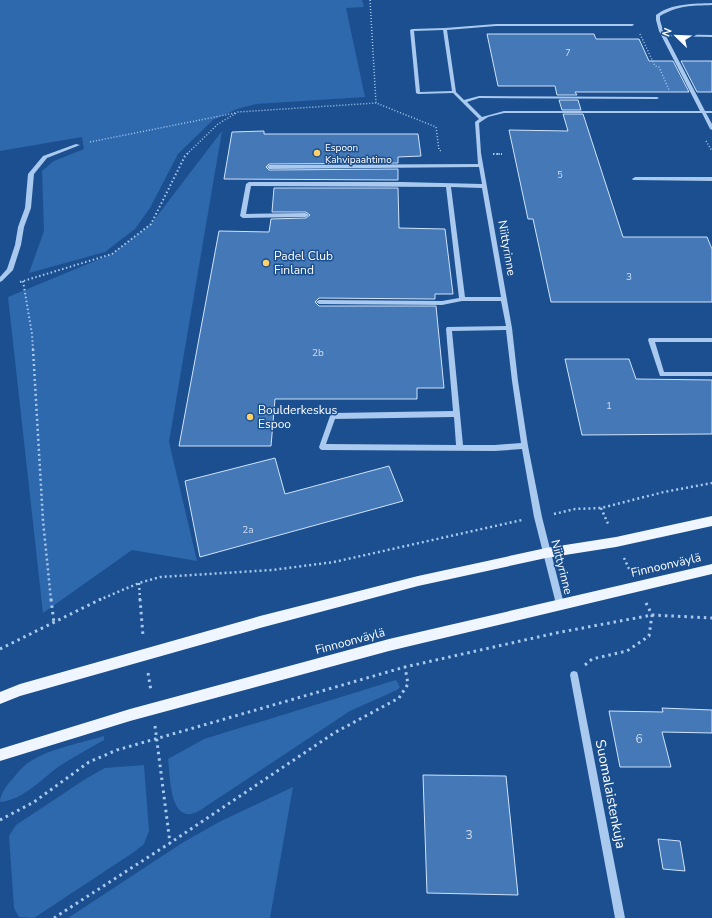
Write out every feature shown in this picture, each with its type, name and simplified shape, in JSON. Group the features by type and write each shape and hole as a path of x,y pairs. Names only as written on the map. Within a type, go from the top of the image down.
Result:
{"main road":[{"path":"0,698 20,690 178,645 418,581 546,554 616,542 712,521"},
{"name":"Finnoonväylä","path":"0,755 186,699 389,645 712,569"}],"street":[{"path":"712,4 679,6 658,15 663,36 712,129"},
{"path":"454,92 418,92 412,30 496,25 632,25"},
{"path":"445,29 454,92 481,118 504,112 712,112"},
{"path":"663,36 712,36"},
{"path":"464,101 479,97 657,98"},
{"name":"Niittyrinne","path":"481,118 476,125 481,165 509,328 525,446 546,554 560,604"},
{"path":"0,280 10,270 18,246 21,227 28,208 31,174 45,157 78,145"},
{"path":"269,167 481,165"},
{"path":"635,179 712,179"},
{"path":"306,215 243,216 250,184 402,184 485,186"},
{"path":"448,186 462,299"},
{"path":"319,302 442,303 462,299 504,299"},
{"path":"460,448 449,329 509,328"},
{"path":"712,340 652,340 662,374 712,374"},
{"path":"457,414 333,416 322,447 460,448 525,446"},
{"name":"Suomalaistenkuja","path":"574,675 620,918"}],"path":[{"path":"632,25 641,36 655,66 659,67 670,93 662,93 657,98"},
{"path":"78,145 238,112 376,103"},
{"path":"54,623 43,521 32,334 23,282 112,254 151,224 185,156 218,124 238,112"},
{"path":"575,509 601,508 664,492 712,483"},
{"path":"0,649 116,592 138,583 160,577 272,570 334,562 504,523"},
{"path":"574,675 592,659 627,651 650,636 652,616"},
{"path":"0,820 14,814 51,791 87,763 117,750 405,667 556,633 652,616 712,618"},
{"path":"54,918 170,843 334,733 399,698 408,684 405,667"}],"shaded area":[{"path":"0,0 362,0 364,7 346,8 365,97 256,104 237,109 213,120 178,154 150,208 135,229 105,252 29,273 44,231 42,171 54,161 84,149 82,137 0,151"},
{"path":"222,131 169,442 197,561 132,550 43,613 8,297 112,254 151,224"},
{"path":"396,680 400,687 397,690 350,711 195,813 184,813 178,809 170,783 168,759 204,739"},
{"path":"104,736 104,740 61,765 25,793 0,802 6,787 19,771 39,756 57,749"},
{"path":"144,765 149,831 144,844 34,918 19,917 14,908 9,836 16,825 87,778 105,768"},
{"path":"293,787 270,918 68,918 182,843 219,822"}],"building":[{"path":"487,34 594,34 596,39 639,39 649,61 673,61 689,92 575,92 577,95 557,95 555,86 498,86"},
{"path":"681,61 712,61 712,92 697,92"},
{"path":"559,100 578,100 581,110 562,110"},
{"path":"563,114 583,114 623,237 707,237 712,249 712,302 551,302 533,219 528,219 509,130 568,131"},
{"path":"264,131 264,134 418,134 421,156 398,157 398,163 269,164 266,167 269,170 398,169 398,180 224,179 232,132"},
{"path":"274,188 398,188 399,228 445,229 453,294 435,294 435,299 319,298 315,302 319,306 436,306 444,388 417,388 417,399 275,399 271,446 179,446 219,231 269,232 271,219 306,218 310,215 306,212 272,212"},
{"path":"565,359 629,359 636,379 712,380 712,434 582,435"},
{"path":"275,458 285,494 389,466 403,501 200,557 185,481"},
{"path":"662,708 712,710 712,733 662,732 671,767 620,767 609,711 663,712"},
{"path":"423,775 506,776 518,895 427,893"},
{"path":"658,839 680,841 685,871 663,869"}],"place":[{"name":"Espoon Kahvipaahtimo","path":"317,153"},
{"name":"Padel Club Finland","path":"266,263"},
{"name":"Boulderkeskus Espoo","path":"250,417"}]}
